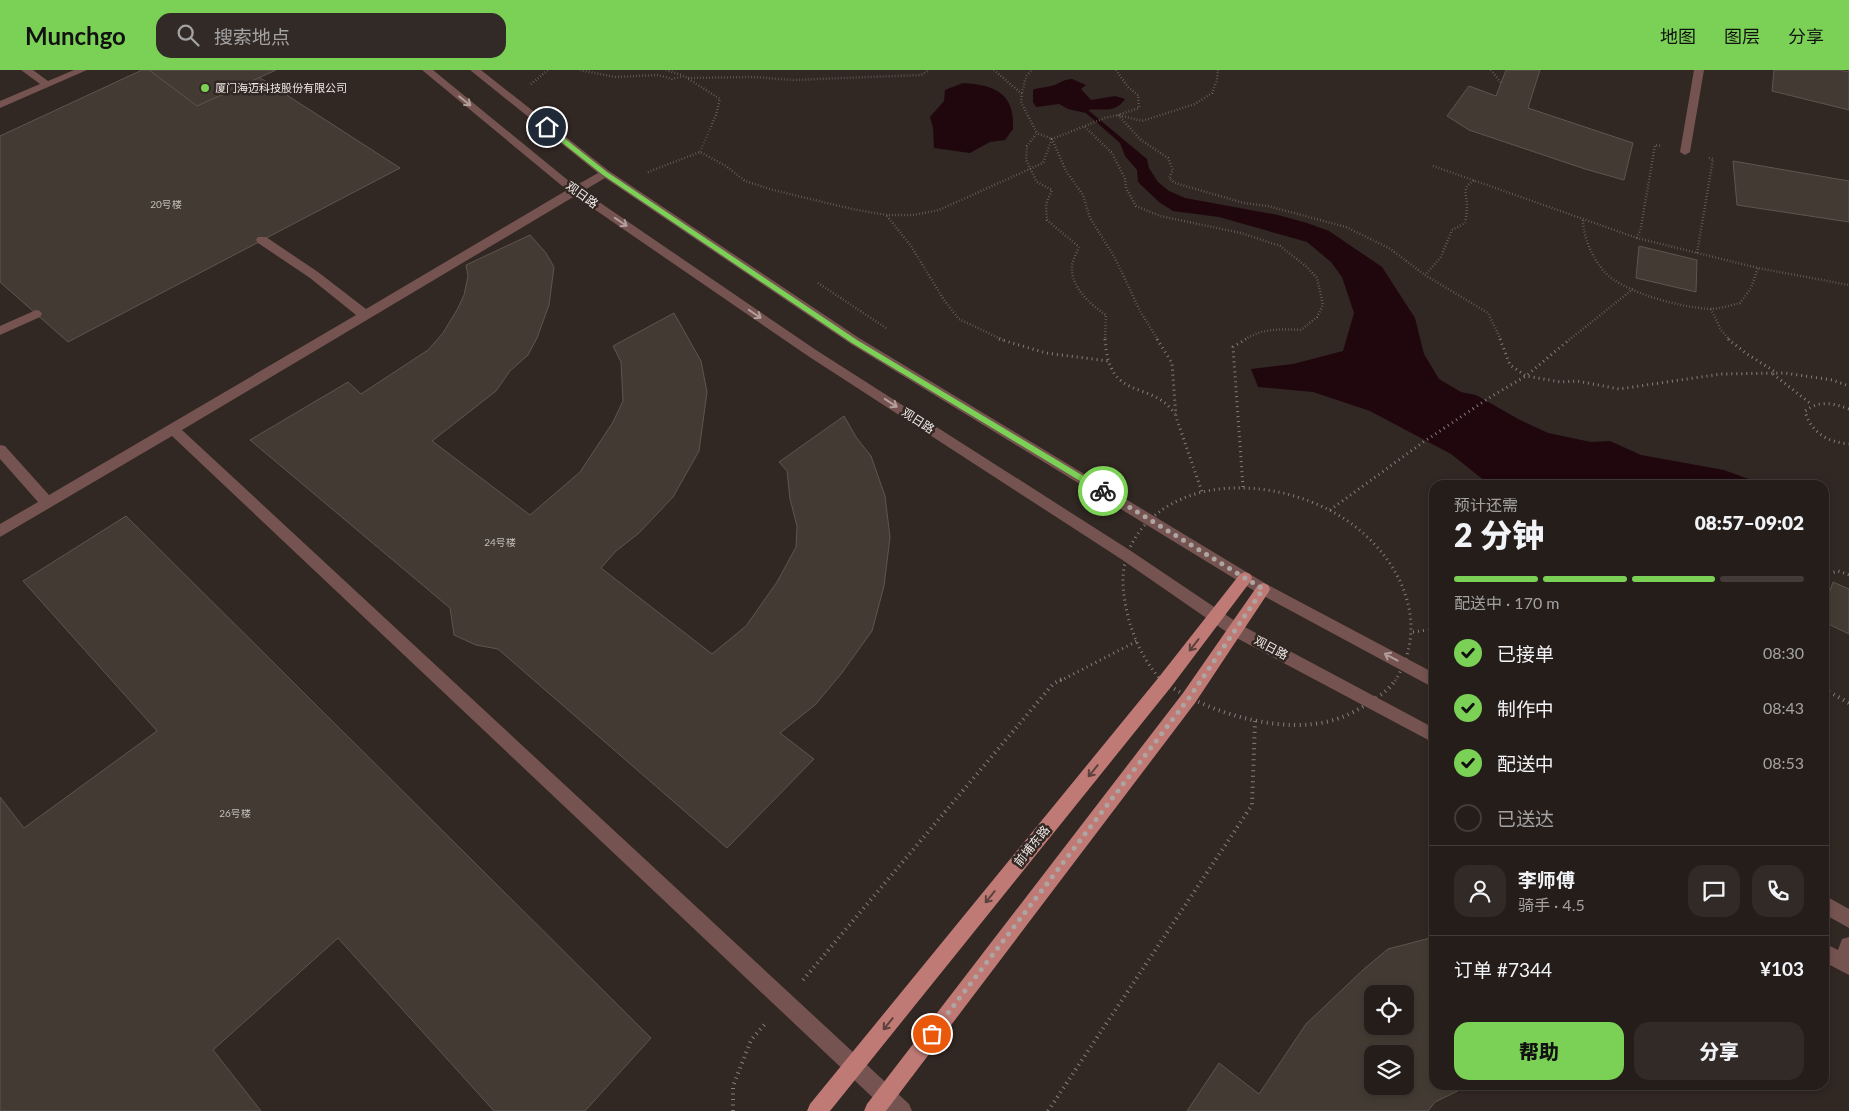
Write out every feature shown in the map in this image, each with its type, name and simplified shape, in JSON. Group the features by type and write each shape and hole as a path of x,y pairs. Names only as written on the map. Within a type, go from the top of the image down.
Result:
{"main road":[{"name":"前埔东路","path":"817,1111 1165,682 1245,578"},
{"path":"874,1111 1189,698 1263,589"}],"street":[{"path":"26,70 48,85"},
{"path":"0,105 82,70"},
{"name":"观日路","path":"427,70 575,191 812,353 1126,555 1236,630 1429,733"},
{"path":"475,70 605,173 855,341 1263,589 1429,678"},
{"path":"1685,152 1699,70"},
{"path":"0,531 605,173"},
{"path":"262,240 314,276 365,315"},
{"path":"0,332 36,314"},
{"path":"173,429 902,1111"},
{"path":"0,450 48,503"},
{"path":"1829,907 1849,919"},
{"path":"1829,953 1847,958"}],"path":[{"path":"531,84 548,70"},
{"path":"580,70 615,77 658,75 672,79 684,76"},
{"path":"666,70 688,78 720,99 718,114 712,129 704,140 700,152"},
{"path":"688,78 752,77 793,80 862,78 921,75 929,70"},
{"path":"994,70 1022,94"},
{"path":"1032,70 1026,76 1021,102 1037,133 1052,139 1105,118 1139,108 1138,95 1128,87 1116,70"},
{"path":"1118,115 1142,121 1195,104 1212,93 1218,80 1218,70"},
{"path":"1491,70 1501,83"},
{"path":"1118,115 1141,140 1168,158 1173,170 1169,178 1175,183 1244,203 1268,206 1346,227 1389,248 1424,275 1488,313 1498,332 1510,365 1526,376 1561,382 1577,380 1619,389 1721,374 1784,373 1832,380 1849,386"},
{"path":"1085,127 1112,153 1125,179 1126,188 1136,206 1160,216 1241,233 1280,246 1317,278 1323,305 1317,317 1301,330 1274,329 1253,334 1233,348 1244,487"},
{"path":"1037,133 1027,146 1026,160 1037,182 1052,190 1046,204 1048,220 1079,247 1072,266 1075,280 1077,286 1090,303 1106,315 1104,332 1108,361 1112,373 1137,391 1168,402 1176,417 1202,492"},
{"path":"656,177 648,172 678,158 700,152 726,166 745,181 773,190 852,209 887,215 913,215 939,210 1043,163 1052,139"},
{"path":"1052,139 1066,172 1076,183 1083,195 1090,218 1115,258 1140,311 1172,363 1176,417"},
{"path":"1637,238 1641,227 1655,145 1685,152 1713,159 1697,253"},
{"path":"1433,166 1637,238 1758,268 1849,285"},
{"path":"1424,275 1441,257 1452,230 1465,223 1467,205 1464,193 1468,184 1474,181"},
{"path":"887,215 911,246 944,300 959,319 994,337 1046,354 1108,361"},
{"path":"1583,220 1583,230 1591,253 1613,279 1659,300 1711,310 1740,303 1751,288 1758,268"},
{"path":"814,280 889,329"},
{"path":"1330,510 1422,443 1492,396 1526,376 1590,322 1634,290"},
{"path":"1711,310 1714,321 1727,339 1779,375 1772,373"},
{"path":"1772,373 1811,404"},
{"path":"1849,409 1819,402 1811,404 1805,410 1806,420 1812,428 1829,440 1849,444"},
{"path":"1163,508 1171,513"},
{"path":"1829,574 1838,571 1849,576"},
{"path":"1413,632 1429,629"},
{"path":"1402,640 1411,645"},
{"path":"733,1111 732,1086 751,1040 1054,684 1137,641"},
{"path":"1829,692 1849,703"},
{"path":"1048,1111 1252,805 1255,721"}],"shaded area":[{"path":"1072,79 1086,85 1081,89 1091,100 1115,96 1125,99 1113,109 1088,110 1147,159 1149,168 1158,182 1169,191 1185,198 1278,215 1307,223 1329,231 1382,267 1415,318 1424,354 1439,379 1461,392 1476,395 1520,420 1548,433 1591,442 1610,441 1641,455 1724,470 1751,480 1484,480 1451,454 1370,411 1313,392 1258,387 1251,369 1293,364 1343,351 1354,313 1342,277 1331,262 1307,242 1219,217 1173,211 1159,202 1138,182 1137,170 1125,156 1120,143 1086,113 1068,109 1059,104 1036,107 1033,102 1033,90 1049,87"},
{"path":"963,83 985,86 1001,93 1011,107 1013,129 1005,140 990,142 970,153 934,148 933,128 930,117 944,101 945,90"}],"building":[{"path":"142,70 248,70 400,168 68,342 0,282 0,136"},
{"name":"厦门海迈科技股份有限公司","path":"149,70 276,70 197,106"},
{"path":"1506,70 1540,70 1528,108 1633,143 1624,180 1585,169 1469,130 1447,116 1469,86 1496,96"},
{"path":"1774,70 1840,70 1849,72 1849,110 1772,91"},
{"path":"1733,161 1849,181 1849,222 1737,205"},
{"path":"530,235 546,253 554,267 549,305 537,338 528,355 510,371 496,391 432,441 530,515 580,472 613,422 623,401 621,362 613,346 674,313 701,361 707,392 699,451 673,497 639,533 616,551 601,568 712,654 746,626 777,582 796,547 797,526 790,499 787,471 779,462 844,416 856,437 871,456 885,496 890,537 884,586 872,631 841,674 815,705 780,733 814,759 727,848 498,649 476,645 454,635 450,608 250,440 348,382 361,394 428,350 443,333 464,295 468,276 466,265"},
{"path":"1639,246 1697,260 1696,292 1636,278"},
{"path":"126,516 651,1038 585,1111 494,1111 338,938 213,1050 261,1111 0,1111 0,797 24,828 157,731 23,581"},
{"path":"1833,582 1849,589 1849,634 1829,624 1829,594"},
{"path":"1429,938 1429,1090 1460,1090 1435,1102 1428,1111 1187,1111 1219,1063 1259,1094 1306,1024 1388,949"}],"way so far":[{"path":"932,1034 1189,698 1263,589 1103,491"}],"place":[{"name":"厦门海迈科技股份有限公司","path":"205,88"}],"route":[{"path":"547,127 605,173 855,341 1103,491"}]}
